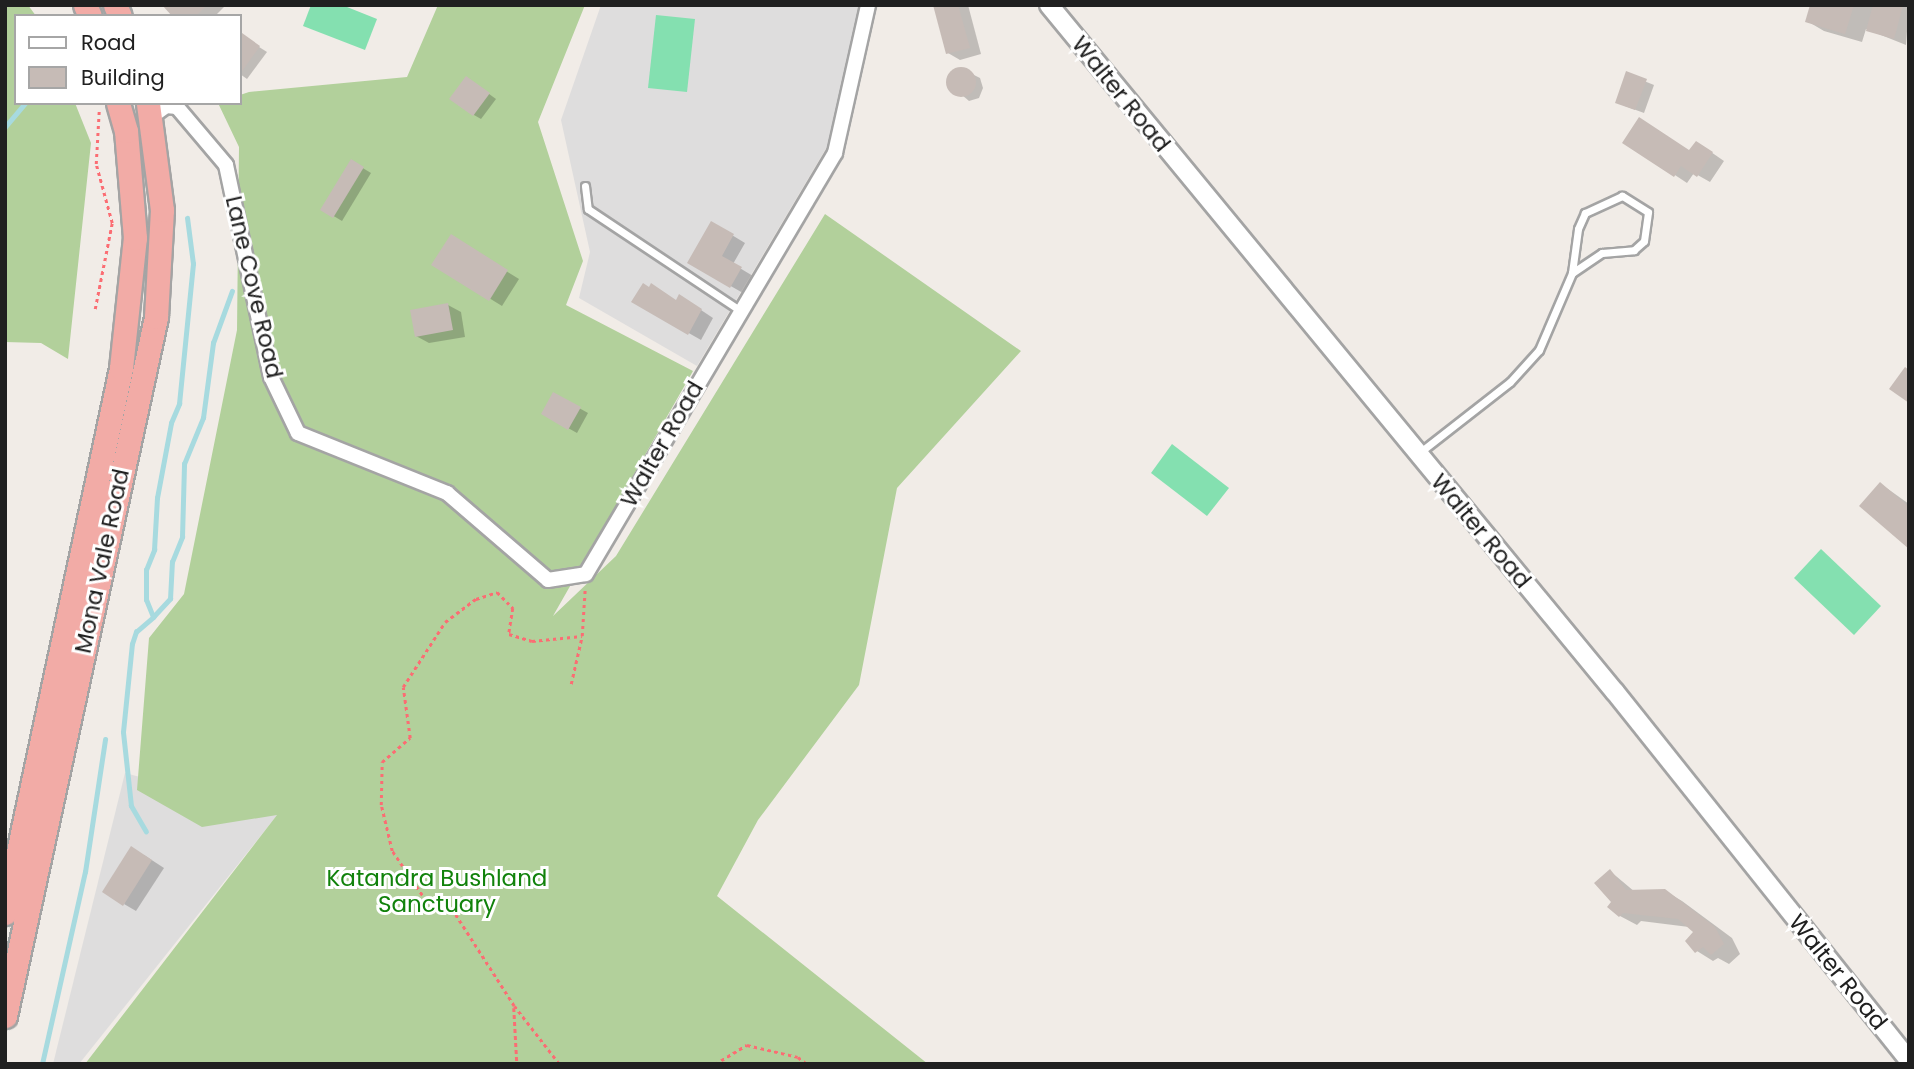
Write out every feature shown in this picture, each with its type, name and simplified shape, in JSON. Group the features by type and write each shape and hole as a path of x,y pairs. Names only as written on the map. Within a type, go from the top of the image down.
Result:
{"highway":[{"name":"Mona Vale Road","path":"5,913 121,368 135,238 126,131 119,105"},
{"name":"Mona Vale Road","path":"5,1016 156,317 162,210 150,110"}],"street":[{"name":"Walter Road","path":"586,574 835,153 867,5"},
{"name":"Walter Road","path":"1049,5 1615,692 1909,1060"},
{"name":"Lane Cove Road","path":"150,110 166,106 177,107 226,165 271,377 298,433 447,493 548,580 586,574"}],"lane":[{"path":"585,186 588,209 741,312"},
{"path":"1417,454 1510,382 1539,349 1572,273 1578,229 1585,213 1622,197 1648,212 1644,241 1634,250 1602,253 1572,273"}],"path":[{"path":"95,309 112,223 96,164 102,125 98,105"},
{"path":"570,684 582,636 586,574"},
{"path":"559,1064 514,1006 455,914 426,901 392,851 381,805 382,762 410,738 403,687 434,636 476,599 497,592 513,608 509,634 532,641 582,636"},
{"path":"426,633 434,636"},
{"path":"514,1006 517,1064"},
{"path":"715,1064 747,1045 798,1057 807,1064"}],"shaded area":[{"path":"601,5 861,5 828,145 697,366 579,298 590,252 561,120"},
{"path":"125,773 278,814 79,1064 53,1064"}],"green space":[{"path":"5,5 28,5 35,14 14,14 14,105 76,105 91,143 68,359 41,343 5,342"},
{"path":"311,5 342,5 377,19 365,50 303,26"},
{"name":"Katandra Bushland Sanctuary","path":"438,5 585,5 538,122 583,261 566,305 693,371 553,616 616,556 825,214 1021,351 897,488 859,685 758,820 717,896 928,1064 85,1064 277,815 202,827 137,790 149,638 184,594 237,330 239,147 219,105 242,105 242,94 249,92 407,77"},
{"path":"656,15 695,19 687,92 648,88"},
{"path":"1172,444 1229,488 1207,516 1151,473"},
{"path":"1821,549 1881,606 1854,635 1794,578"}],"building":[{"path":"162,5 207,5 198,14 170,14"},
{"path":"933,5 958,5 970,48 946,54"},
{"path":"1810,5 1854,5 1845,34 1805,22"},
{"path":"1873,5 1903,5 1894,39 1866,31"},
{"path":"242,33 260,46 242,71"},
{"path":"961,67 972,71 976,82 972,93 961,97 950,93 946,82 950,71"},
{"path":"1626,71 1647,79 1635,110 1615,103"},
{"path":"466,76 490,93 473,116 449,99"},
{"path":"1639,117 1689,150 1696,141 1713,152 1697,177 1681,166 1674,177 1622,143"},
{"path":"351,159 364,167 333,218 320,210"},
{"path":"711,221 734,234 722,256 742,267 730,288 687,263"},
{"path":"451,234 508,270 489,301 431,265"},
{"path":"643,283 649,287 651,283 676,300 679,294 702,309 688,335 631,302"},
{"path":"448,303 453,330 415,337 410,310"},
{"path":"1905,367 1909,370 1909,403 1889,389"},
{"path":"553,392 581,407 568,430 541,414"},
{"path":"1880,482 1909,507 1909,549 1859,506"},
{"path":"131,846 152,860 123,906 102,892"},
{"path":"1610,869 1626,890 1665,889 1715,927 1724,944 1711,955 1703,947 1695,953 1685,941 1693,932 1678,919 1623,913 1619,917 1607,907 1611,902 1594,883"}],"waterway":[{"path":"5,127 23,105"},
{"path":"146,832 131,806 123,732 132,644 136,632 153,617 146,600 146,570 154,550 157,498 171,423 179,404 193,264 187,218"},
{"path":"153,617 170,599 172,562 182,537 184,464 203,418 213,343 232,291"},
{"path":"42,1064 85,872 105,739"}]}
